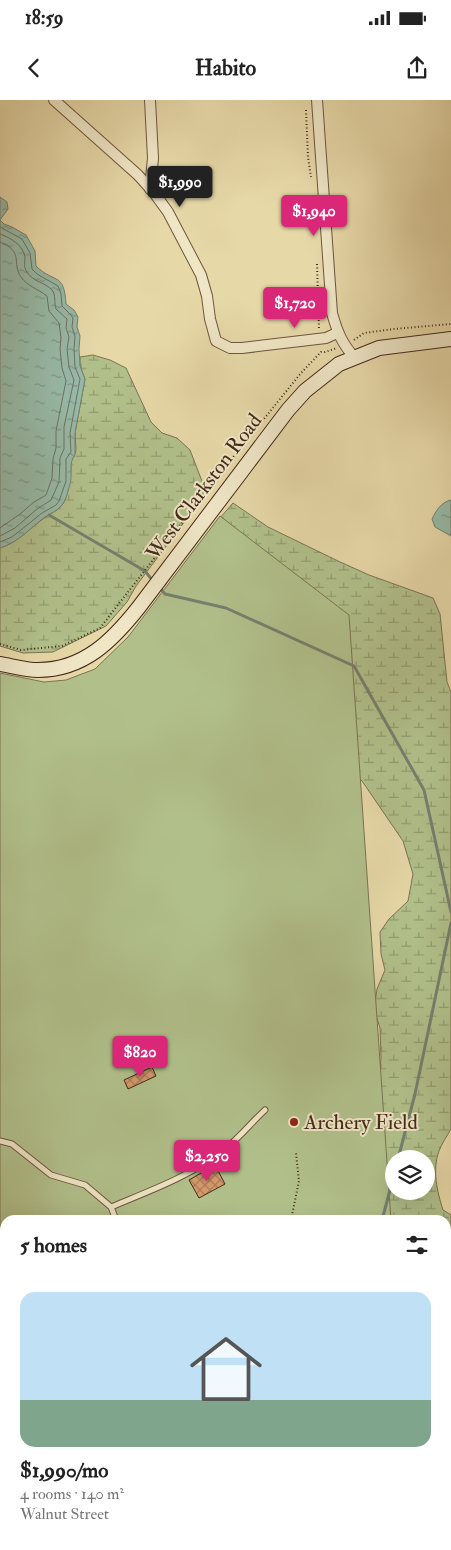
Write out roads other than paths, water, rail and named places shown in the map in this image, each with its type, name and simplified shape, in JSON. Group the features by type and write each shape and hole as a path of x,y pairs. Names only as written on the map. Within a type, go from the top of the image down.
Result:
{"main road":[{"name":"West Clarkston Road","path":"0,664 37,670 60,668 76,663 106,644 139,607 288,410 306,391 339,364 379,348 451,339"}],"street":[{"path":"54,100 138,175 168,212 201,275 216,341 230,348 319,339 337,333"},
{"path":"150,100 153,158 150,189"},
{"path":"318,100 332,313 337,333 346,349 355,358"}],"lane":[{"path":"111,1207 197,1168 224,1150 264,1110"},
{"path":"0,1142 12,1144 51,1175 85,1185 111,1207 114,1215"}],"water":[{"path":"0,197 7,202 8,209 0,220"},
{"path":"0,220 26,235 35,251 36,266 57,279 63,287 66,304 74,310 78,317 80,366 85,379 75,433 75,455 71,465 71,480 64,501 58,509 19,538 0,548"},
{"path":"451,500 451,536 435,527 432,519 442,505"}],"waterway":[{"path":"49,515 145,571 153,581"},
{"path":"159,587 165,594 226,608 354,666 424,790 451,912"},
{"path":"400,1150 415,1094 451,923"},
{"path":"383,1215 387,1200"}],"place":[{"name":"Archery Field","path":"294,1122"}]}
